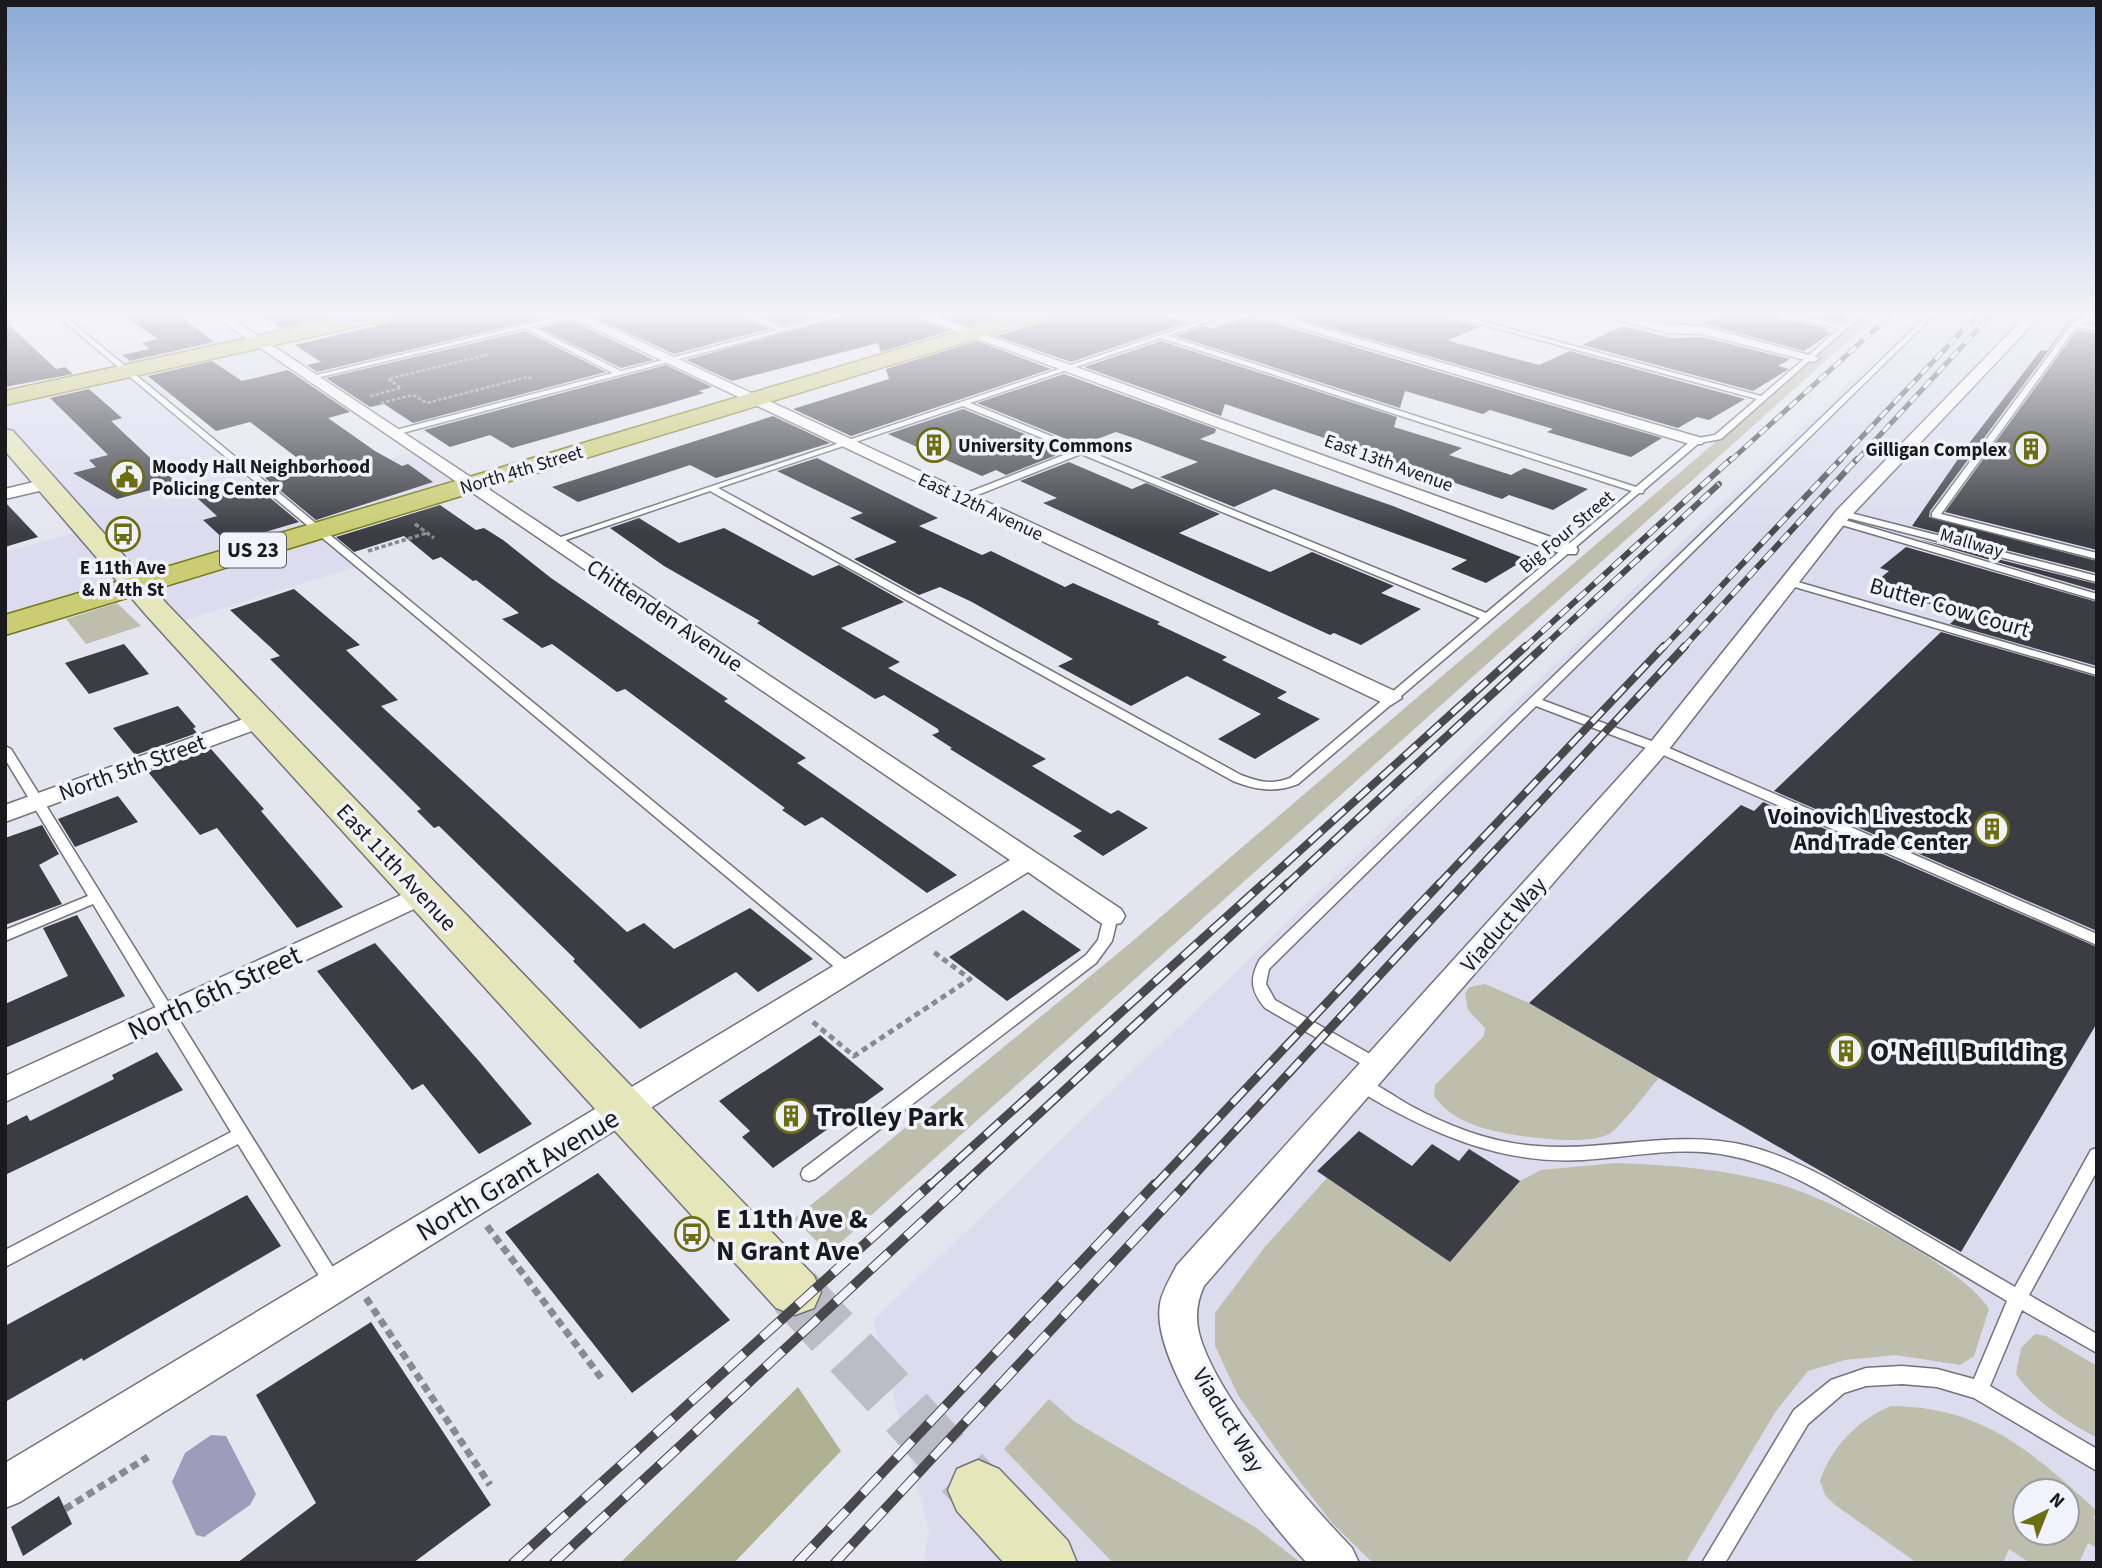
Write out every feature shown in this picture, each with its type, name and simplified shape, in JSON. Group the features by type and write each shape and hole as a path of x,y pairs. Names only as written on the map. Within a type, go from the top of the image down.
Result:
{"main road":[{"path":"5,398 54,387"},
{"name":"North 4th Street","path":"5,625 791,387"}],"street":[{"name":"Chittenden Avenue","path":"327,387 1111,916"},
{"name":"East 12th Avenue","path":"727,387 1391,698"},
{"name":"East 13th Avenue","path":"1120,387 1570,550"},
{"path":"1510,387 1696,442"},
{"name":"Viaduct Way","path":"1337,1563 1309,1536 1247,1456 1201,1381 1181,1332 1178,1306 1191,1276 1658,748 1841,518 1965,387"},
{"name":"East 11th Avenue","path":"8,442 135,586 795,1292"},
{"path":"5,494 46,484"},
{"name":"North 5th Street","path":"5,814 260,720"},
{"name":"North Grant Avenue","path":"5,1487 348,1288 625,1108 1029,860"},
{"name":"North 6th Street","path":"5,1090 423,894"},
{"path":"978,1490 1046,1563"}],"lane":[{"path":"146,387 849,971"},
{"path":"395,433 566,387"},
{"path":"554,541 1010,387"},
{"path":"1319,387 1640,491"},
{"path":"1722,387 1762,398"},
{"name":"Big Four Street","path":"711,488 1237,778 1258,787 1272,788 1294,781 1696,442 1718,438 1776,387"},
{"path":"1857,387 1265,963 1257,976 1259,991 1270,1004 1369,1075 1399,1109 1449,1132 1509,1150 1562,1154 1666,1144 1728,1148 1794,1168 2097,1344"},
{"path":"2029,387 1935,515 2097,556"},
{"path":"963,403 1488,618"},
{"path":"962,498 1082,451"},
{"path":"1841,518 2097,577"},
{"name":"Mallway","path":"1841,518 2097,597"},
{"name":"Butter Cow Court","path":"1791,583 2097,672"},
{"path":"1534,701 1658,748 2097,940"},
{"path":"5,749 242,1134 348,1288"},
{"path":"5,936 96,898"},
{"path":"809,1174 1091,959 1105,941 1111,916"},
{"path":"5,1259 242,1134"},
{"path":"1979,1390 2018,1298 2097,1155"},
{"path":"1713,1563 1801,1417 1838,1386 1866,1377 1902,1375 1937,1378 1979,1390 2097,1461"}],"path":[{"path":"369,396 400,387"},
{"path":"380,403 414,395 428,403 493,387"},
{"path":"405,516 434,538"},
{"path":"350,557 427,533"},
{"path":"808,1017 854,1056 970,979 931,950"},
{"path":"480,1217 603,1379"},
{"path":"348,1288 490,1485"},
{"path":"65,1509 148,1457"}],"shaded area":[{"path":"51,387 212,387 160,399 257,482 323,464 335,473 419,450 472,485 320,530 361,565 176,623 141,585 5,625 5,552 90,529 5,446 5,397"},
{"path":"1843,387 2097,387 2097,1563 924,1563 929,1529 873,1321"}],"green space":[{"path":"1780,387 1796,387 829,1253 794,1219 1128,945"},
{"path":"117,603 141,626 86,644 66,619"},
{"path":"1485,984 1529,1003 1659,1078 1614,1130 1596,1138 1538,1138 1496,1131 1462,1120 1434,1096 1435,1085 1484,1036 1485,1028 1468,1010 1465,993 1470,987"},
{"path":"1616,1163 1696,1168 1736,1174 1797,1190 1858,1217 1952,1273 1989,1309 1974,1356 1960,1365 1896,1355 1845,1360 1808,1371 1776,1411 1685,1563 1373,1563 1333,1524 1238,1395 1215,1346 1215,1313 1264,1248 1327,1178 1450,1262 1520,1181 1541,1170"},
{"path":"2035,1334 2046,1336 2097,1366 2097,1438 2042,1403 2016,1374 2021,1348"},
{"path":"798,1387 841,1451 734,1563 620,1563"},
{"path":"1049,1399 1075,1422 1255,1527 1301,1563 1113,1563 1004,1449"},
{"path":"1891,1406 1924,1408 1980,1424 2005,1437 2058,1477 2011,1477 2011,1547 2081,1547 2081,1497 2097,1511 2093,1518 2097,1521 2097,1548 2088,1543 2079,1563 2030,1563 2009,1549 2003,1563 1917,1563 1834,1504 1825,1495 1820,1481 1839,1446 1868,1419"}],"water":[{"path":"211,1435 226,1436 256,1494 250,1505 204,1537 196,1535 172,1482 185,1453"}],"building":[{"path":"162,387 313,387 350,412 328,418 375,451 402,466 408,464 433,482 316,520 265,478 271,476 262,470 300,460 250,422 216,431"},
{"path":"340,387 549,387 413,423 384,404 370,407"},
{"path":"583,387 711,387 699,391 704,393 512,448 490,435 450,447 424,430"},
{"path":"863,387 997,387 851,436 793,409"},
{"path":"1024,387 1100,387 1216,429 1215,433 1200,439 1393,506 1526,559 1486,583 1451,569 1467,560 1274,489 1234,507 1160,477 1198,462 1137,439 1116,432 1081,445 977,403"},
{"path":"1140,387 1304,387 1397,417 1394,427 1462,448 1449,455 1511,475 1524,468 1588,489 1553,510 1509,495 1502,499 1225,404 1221,416"},
{"path":"1335,387 1490,387 1662,438 1631,457 1547,432 1553,429 1490,410 1483,414 1405,391 1400,408"},
{"path":"1536,387 1702,387 1745,399 1709,420 1697,417 1678,428"},
{"path":"1739,387 1759,387 1753,391"},
{"path":"2012,387 2022,387 1930,511 1929,517 2097,561 2097,573 1912,526 1967,446"},
{"path":"2036,387 2097,387 2097,550 1945,512"},
{"path":"89,389 122,418 111,421 177,483 117,499 73,473 96,467 89,460 108,455 50,398"},
{"path":"963,409 1067,451 1006,475 996,470 982,476 888,434"},
{"path":"773,416 830,443 716,478 690,465 578,502 552,487"},
{"path":"817,458 938,518 919,526 982,555 991,551 1065,587 1073,583 1160,622 1157,624 1227,657 1222,660 1287,692 1277,698 1320,719 1255,759 1218,739 1261,714 1187,676 1131,706 1058,666 1073,659 972,602 940,587 919,595 854,559 897,542 850,518 863,513 777,471"},
{"path":"1069,462 1132,489 1146,483 1220,514 1179,533 1270,572 1312,552 1394,586 1381,593 1421,609 1361,645 1334,633 1330,635 1043,503 1057,498 1020,481"},
{"path":"251,482 299,522 228,543 203,520 217,516 196,497"},
{"path":"5,502 38,537 5,547"},
{"path":"440,505 476,530 484,528 503,540 551,578 728,699 724,701 806,758 797,763 957,875 927,893 822,817 805,826 782,810 785,808 625,689 617,692 552,644 542,648 502,619 519,613 441,557 433,560 404,536 354,552 336,537"},
{"path":"639,518 679,543 724,528 813,576 839,565 904,602 841,628 900,662 888,668 1046,759 1032,766 1111,814 1118,810 1148,828 1103,856 1073,836 1082,831 950,749 952,748 932,735 939,732 938,729 884,695 875,699 757,623 760,621 664,566 610,528"},
{"path":"1918,539 2097,584 2097,591"},
{"path":"1906,547 2097,602 2097,666 1950,624 1958,616 1943,611 1945,609 1872,585 1889,571 1880,568"},
{"path":"294,589 360,645 346,650 398,700 381,706 627,932 644,923 674,949 750,908 813,959 758,992 736,972 640,1029 573,961 575,959 439,826 434,828 417,811 421,809 270,659 280,656 230,610"},
{"name":"Voinovich Livestock And Trade Center","path":"1941,632 2097,677 2097,931 1774,791"},
{"path":"124,644 149,674 89,694 65,663"},
{"path":"178,706 196,727 193,728 197,733 135,755 113,728"},
{"path":"211,749 264,809 261,811 343,907 297,928 217,828 200,835 148,772"},
{"path":"118,796 138,822 75,847 58,819"},
{"name":"O'Neill Building","path":"1763,802 2097,947 2097,1023 1961,1252 1529,1003 1741,805 1754,811"},
{"path":"42,825 59,854 39,865 62,904 5,925 5,838"},
{"path":"1023,910 1081,950 1007,1001 949,957"},
{"path":"77,915 125,996 5,1048 5,1004 68,976 43,928"},
{"path":"375,943 532,1124 479,1154 423,1084 412,1090 317,971"},
{"name":"Trolley Park","path":"820,1035 884,1089 773,1168 742,1137 750,1131 719,1101"},
{"path":"157,1052 183,1090 5,1175 5,1126 27,1115 30,1121 114,1079 112,1075"},
{"path":"1359,1131 1412,1166 1432,1144 1459,1161 1469,1149 1520,1181 1450,1262 1317,1171"},
{"path":"598,1173 730,1320 632,1393 505,1232"},
{"path":"247,1195 281,1246 83,1361 82,1358 5,1402 5,1326"},
{"path":"371,1322 491,1505 413,1563 237,1563 316,1503 256,1395"},
{"path":"59,1496 72,1524 23,1556 11,1527"}],"tunnel":[{"path":"795,1292 978,1490"}],"railway":[{"path":"1730,461 1811,387"},
{"path":"1839,461 1909,387"},
{"path":"1856,461 1924,387"},
{"path":"1524,648 1731,459"},
{"path":"1663,648 1841,459"},
{"path":"1683,648 1857,459"},
{"path":"1542,648 1719,484"},
{"path":"1262,885 1526,646"},
{"path":"1286,885 1544,646"},
{"path":"1438,885 1664,646"},
{"path":"1463,885 1685,646"},
{"path":"929,1186 1264,883"},
{"path":"961,1186 1288,883"},
{"path":"1154,1186 1440,883"},
{"path":"1184,1186 1465,883"},
{"path":"513,1563 931,1184"},
{"path":"554,1563 963,1184"},
{"path":"797,1563 1155,1184"},
{"path":"835,1563 1186,1184"}],"place":[{"name":"University Commons","path":"934,445"},
{"name":"Gilligan Complex","path":"2031,449"},
{"name":"Moody Hall Neighborhood Policing Center","path":"127,477"},
{"name":"E 11th Ave & N 4th St","path":"123,534"},
{"name":"Voinovich Livestock And Trade Center","path":"1992,829"},
{"name":"O'Neill Building","path":"1846,1051"},
{"name":"Trolley Park","path":"791,1116"},
{"name":"E 11th Ave & N Grant Ave","path":"692,1234"}]}
